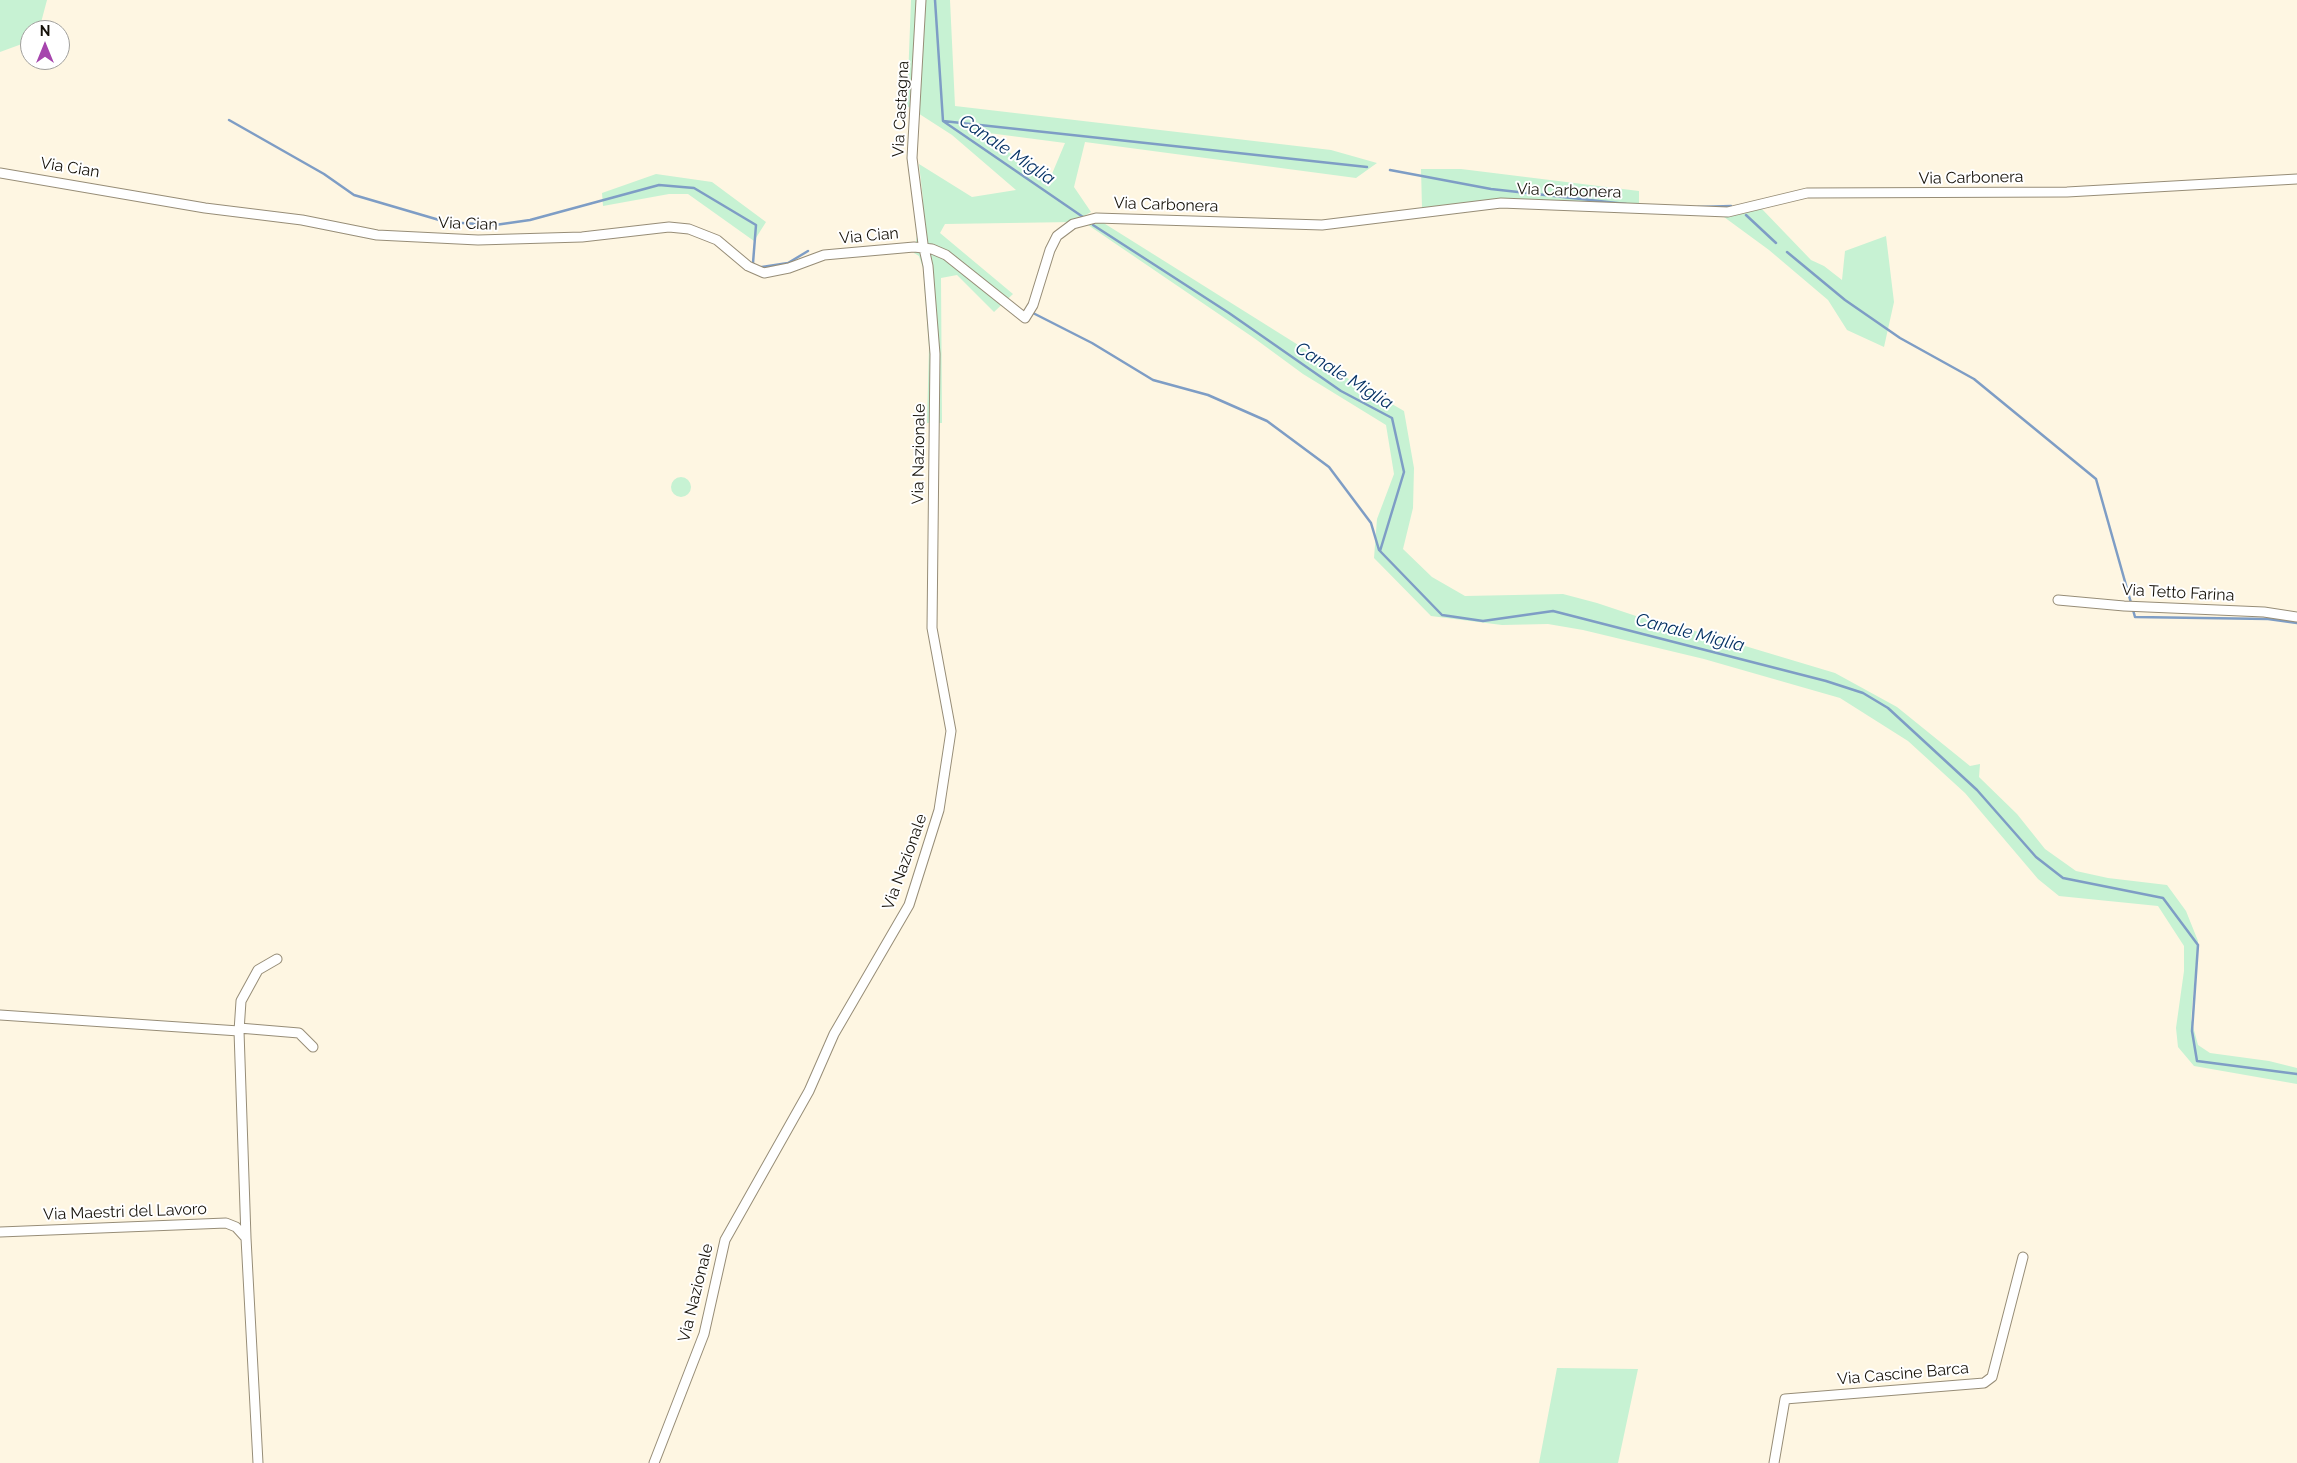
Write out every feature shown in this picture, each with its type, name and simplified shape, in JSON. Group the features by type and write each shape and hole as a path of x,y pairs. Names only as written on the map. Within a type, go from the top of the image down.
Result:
{"street":[{"name":"Via Castagna","path":"921,0 912,158 924,248"},
{"name":"Via Cian","path":"0,172 205,208 302,220 377,234 478,240 582,238 669,226 689,229 717,240 748,266 764,273 789,268 824,255 924,248"},
{"name":"Via Carbonera","path":"924,248 946,255 1025,318 1033,305 1050,250 1057,236 1072,224 1096,218 1322,225 1500,203 1728,212 1807,193 2067,192 2297,179"},
{"name":"Via Nazionale","path":"654,1463 704,1334 724,1240 809,1091 834,1034 909,905 940,810 952,731 932,628 935,354 928,266 924,248"},
{"name":"Via Tetto Farina","path":"2058,600 2124,606 2264,612 2297,617"},
{"path":"258,1463 246,1238 239,1030 241,1002 258,970 277,959"},
{"path":"0,1015 299,1033 313,1047"},
{"name":"Via Maestri del Lavoro","path":"0,1232 226,1223 236,1226 246,1238"},
{"name":"Via Cascine Barca","path":"1774,1463 1785,1399 1984,1383 1992,1377 2023,1256"}],"green space":[{"path":"0,0 47,0 42,20 20,20 20,45 0,52"},
{"path":"911,0 950,0 955,106 1331,150 1377,163 1356,178 1085,142 1074,187 1091,212 1073,222 945,224 940,233 1013,294 994,312 957,275 941,278 942,423 927,423 929,347 923,268 919,256 914,253 923,199 919,164 972,197 1016,190 952,135 907,106","holes":["981,132 1065,143 1049,181"]},
{"path":"1421,169 1461,169 1639,191 1639,204 1491,200 1422,208"},
{"path":"656,174 712,182 766,222 754,241 688,194 669,194 603,206 602,193"},
{"path":"1761,208 1811,260 1824,266 1842,280 1845,251 1886,236 1894,302 1884,347 1847,330 1828,300 1769,250 1724,217"},
{"path":"1102,222 1311,353 1330,368 1404,411 1414,468 1413,508 1403,549 1432,577 1465,596 1563,594 1597,603 1639,617 1695,631 1835,673 1897,707 1970,766 1980,764 1979,777 2017,814 2045,849 2076,871 2108,878 2167,885 2186,911 2198,941 2191,1019 2198,1045 2210,1053 2269,1061 2297,1068 2297,1084 2194,1066 2178,1047 2176,1028 2184,971 2184,946 2158,906 2059,896 2038,879 1965,793 1908,741 1840,698 1704,659 1583,630 1548,624 1502,625 1431,616 1374,558 1377,519 1394,474 1386,425 1303,374 1254,338 1088,225"},
{"path":"681,477 688,480 691,487 688,494 681,497 674,494 671,487 674,480"},
{"path":"1557,1368 1638,1369 1618,1463 1539,1463"}],"waterway":[{"name":"Canale Miglia","path":"935,0 943,121 1083,217"},
{"path":"229,120 324,174 354,195 446,222 495,225 530,220 659,185 694,188 756,225 753,263"},
{"path":"943,121 1367,167"},
{"path":"1390,170 1491,189 1626,204"},
{"path":"1698,207 1731,206"},
{"path":"1746,215 1776,243"},
{"name":"Canale Miglia","path":"1093,225 1229,313 1341,391 1392,418 1404,472 1380,551 1442,615 1483,621 1553,611 1826,681 1863,693 1888,708 1977,790 2036,857 2063,878 2163,898 2198,945 2192,1031 2197,1061 2297,1074"},
{"path":"762,267 788,263 808,251"},
{"path":"1787,252 1845,300 1900,338 1974,379 2096,479 2135,617 2268,619 2297,623"},
{"path":"1033,313 1092,343 1153,380 1208,395 1267,421 1329,467 1371,523 1379,550"}]}
